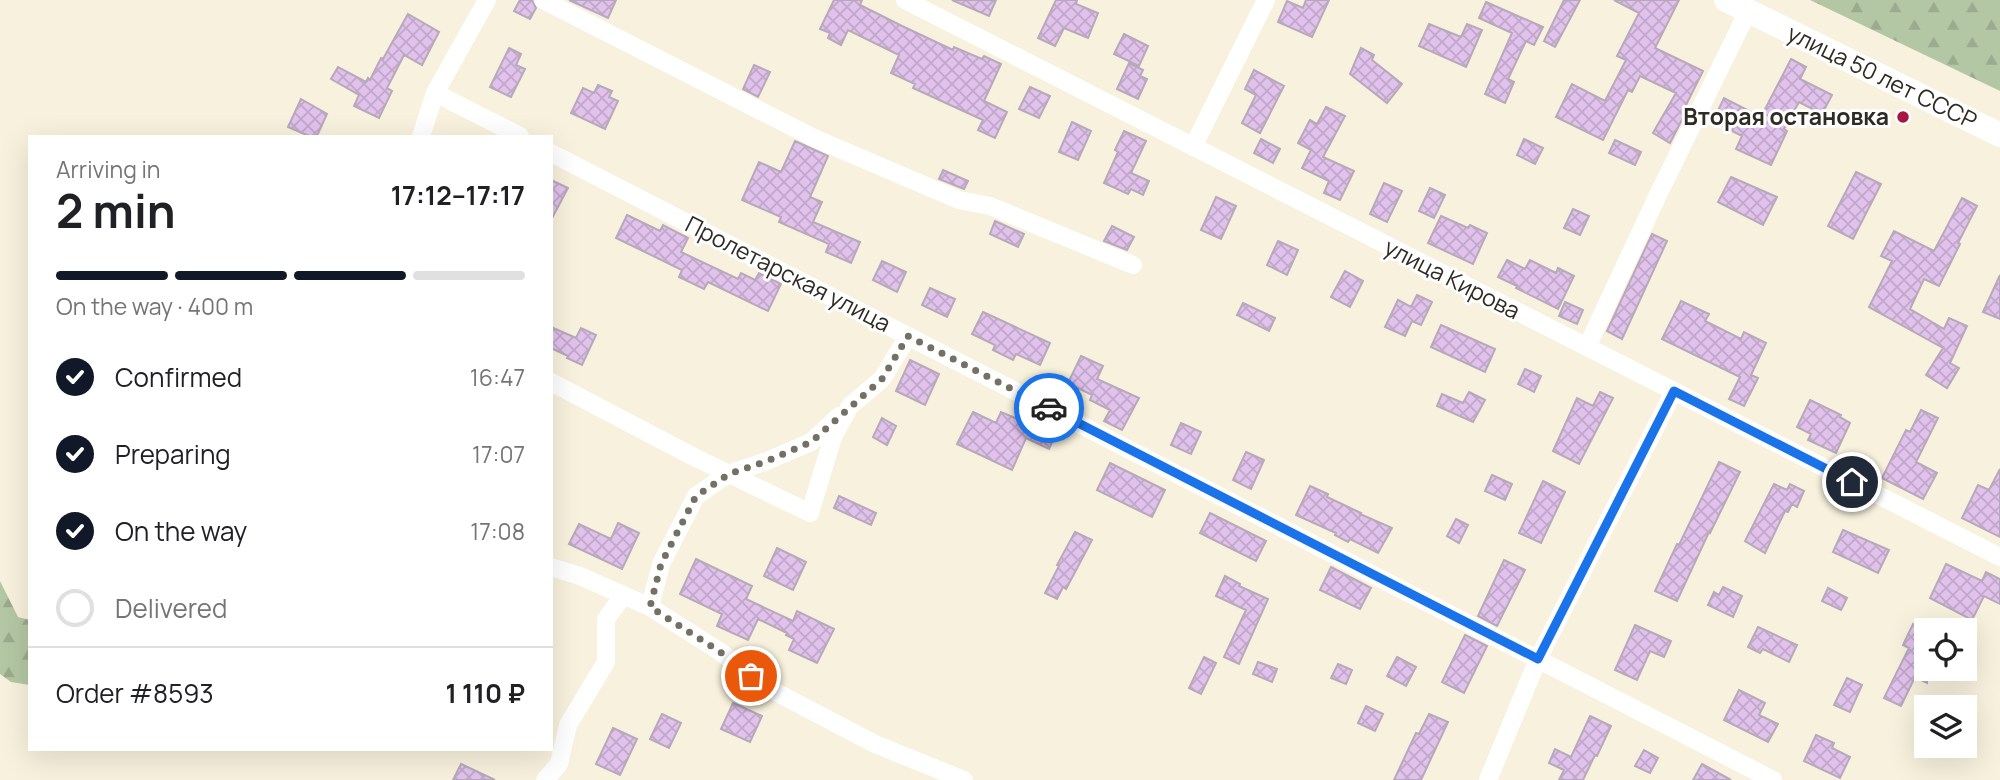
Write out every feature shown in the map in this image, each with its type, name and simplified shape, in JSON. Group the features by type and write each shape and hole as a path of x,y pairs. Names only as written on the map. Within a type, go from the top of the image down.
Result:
{"street":[{"path":"421,135 435,93 487,0"},
{"path":"542,0 814,138 960,200 990,206 1133,265"},
{"name":"улица Кирова","path":"905,0 2000,557"},
{"path":"1193,147 1266,0"},
{"path":"1587,347 1657,197 1737,6"},
{"name":"улица 50 лет СССР","path":"1737,6 2000,135"},
{"path":"435,93 518,135"},
{"name":"Пролетарская улица","path":"553,154 1773,780"},
{"path":"650,607 661,564 696,496 729,474 811,442 882,379 908,336"},
{"path":"553,383 810,513 833,437 850,406"},
{"path":"1488,780 1538,659 1674,391"},
{"path":"553,568 580,576 650,607 719,651 768,688 875,744 964,780"},
{"path":"545,780 559,764 568,725 606,662 606,619 623,596"}],"green space":[{"path":"1810,0 2000,0 2000,91"},
{"path":"0,581 18,617 28,620 28,685 11,682 0,674"}],"building":[{"path":"520,0 532,0 536,8 530,19 514,11"},
{"path":"569,0 616,0 608,18"},
{"path":"834,0 862,0 860,5 953,50 954,47 1001,64 984,101 1007,112 995,138 978,130 983,120 913,88 915,84 891,73 899,55 848,30 841,45 828,38 830,33 820,29"},
{"path":"952,0 996,0 989,16"},
{"path":"1056,0 1077,0 1076,4 1098,13 1088,38 1064,28 1055,46 1038,38"},
{"path":"1306,0 1329,0 1312,37 1278,22 1287,1 1303,8"},
{"path":"1564,0 1580,0 1555,47 1544,41"},
{"path":"1614,0 1679,0 1655,48 1703,71 1670,143 1653,133 1676,93 1640,76 1632,92 1628,90 1603,140 1556,117 1572,84 1605,101 1626,60 1617,56 1639,13"},
{"path":"1486,2 1543,27 1534,45 1526,41 1508,79 1514,82 1505,103 1485,94 1512,33 1479,18"},
{"path":"408,14 439,32 422,65 404,55 387,88 392,91 379,118 354,106 359,95 331,79 338,67 366,82 368,78 370,80"},
{"path":"1429,24 1461,37 1467,24 1482,30 1466,67 1419,46"},
{"path":"1124,34 1148,46 1139,66 1114,54"},
{"path":"509,48 521,54 516,65 525,69 511,97 490,87"},
{"path":"1361,48 1374,55 1372,60 1402,84 1387,103 1350,74"},
{"path":"1791,59 1806,67 1800,79 1832,95 1822,114 1799,102 1784,129 1787,131 1771,165 1736,149 1742,136 1713,121 1724,98 1761,117"},
{"path":"1129,63 1143,70 1140,76 1147,79 1138,99 1117,89"},
{"path":"754,65 770,72 758,97 743,89"},
{"path":"1254,70 1284,86 1260,133 1242,123 1256,95 1245,89"},
{"path":"598,85 612,91 609,97 618,101 605,129 571,113 583,88 594,93"},
{"path":"1030,87 1050,96 1039,118 1019,109"},
{"path":"301,99 327,114 317,135 307,135 288,127"},
{"path":"1326,107 1345,116 1323,157 1354,171 1340,200 1324,193 1329,181 1302,168 1311,150 1298,143 1310,120 1317,124"},
{"path":"1072,122 1091,131 1078,160 1059,152"},
{"path":"1124,131 1146,141 1131,173 1149,181 1143,195 1131,189 1128,194 1104,183"},
{"path":"1261,139 1280,149 1273,163 1254,153"},
{"path":"1524,139 1543,148 1535,164 1517,155"},
{"path":"1615,140 1641,152 1635,165 1609,153"},
{"path":"795,141 828,156 810,197 822,202 813,222 860,242 851,263 826,252 829,244 779,222 781,217 742,200 759,162 781,172"},
{"path":"943,170 968,181 964,189 939,179"},
{"path":"1856,172 1881,184 1853,239 1828,226"},
{"path":"1731,177 1777,197 1763,225 1718,202"},
{"path":"553,181 568,188 553,216"},
{"path":"1384,183 1402,191 1387,222 1370,214"},
{"path":"1430,188 1445,195 1434,218 1419,211"},
{"path":"1216,197 1236,206 1221,239 1201,230"},
{"path":"1962,198 1977,206 1958,243 1960,244 1939,286 1924,279 1910,309 1944,329 1949,318 1967,326 1950,363 1959,368 1947,388 1926,375 1943,348 1869,307 1892,261 1881,256 1894,231 1934,251"},
{"path":"1573,209 1589,216 1580,235 1564,228"},
{"path":"627,215 660,231 663,225 688,238 681,252 738,279 741,273 755,280 759,273 781,284 768,311 708,282 704,289 679,277 682,270 616,238"},
{"path":"1441,216 1487,233 1473,264 1428,243"},
{"path":"995,221 1024,234 1018,247 990,234"},
{"path":"1112,226 1134,237 1127,250 1104,241"},
{"path":"1652,234 1667,241 1622,339 1607,331"},
{"path":"1278,241 1298,250 1287,275 1267,265"},
{"path":"1507,260 1525,269 1530,260 1556,273 1558,268 1574,276 1558,309 1498,277"},
{"path":"882,261 906,272 897,292 873,280"},
{"path":"1345,271 1363,281 1350,307 1331,297"},
{"path":"2000,275 2000,319 1983,312"},
{"path":"930,288 955,299 947,317 922,305"},
{"path":"1417,295 1432,302 1421,325 1412,321 1405,336 1385,327 1398,300 1411,307"},
{"path":"1681,301 1709,314 1705,321 1741,339 1744,332 1766,343 1751,375 1758,378 1744,406 1729,399 1740,377 1662,339"},
{"path":"1565,302 1583,310 1577,324 1559,316"},
{"path":"1243,303 1275,318 1269,331 1237,315"},
{"path":"983,312 1050,343 1040,365 1016,354 1013,360 993,350 995,345 972,334"},
{"path":"1441,325 1495,349 1485,372 1431,347"},
{"path":"553,328 576,338 581,328 596,335 582,365 567,358 568,356 553,349"},
{"path":"1081,356 1103,366 1097,379 1139,398 1122,430 1104,421 1110,410 1090,400 1092,395 1068,383"},
{"path":"910,360 939,374 925,405 896,391"},
{"path":"1525,369 1541,376 1534,392 1518,384"},
{"path":"1469,392 1485,400 1473,422 1437,406 1442,394 1463,403"},
{"path":"1600,392 1613,398 1579,464 1553,451 1577,398 1593,406"},
{"path":"1810,400 1841,415 1840,417 1850,423 1836,453 1808,440 1811,434 1797,427"},
{"path":"1921,410 1938,418 1916,462 1937,473 1923,499 1882,478 1906,430 1910,432"},
{"path":"973,412 996,423 1001,412 1039,428 1043,418 1059,427 1049,449 1026,438 1012,470 957,444"},
{"path":"882,418 896,426 887,445 873,437"},
{"path":"1181,423 1201,432 1191,454 1171,445"},
{"path":"1246,452 1264,460 1251,489 1233,480"},
{"path":"1719,462 1740,472 1677,601 1655,591"},
{"path":"1110,463 1165,490 1152,517 1097,490"},
{"path":"2000,469 2000,537 1962,518 1978,485 1989,490"},
{"path":"1492,475 1512,484 1505,500 1485,491"},
{"path":"1543,481 1565,492 1541,543 1519,533"},
{"path":"1774,484 1787,490 1790,484 1804,491 1797,507 1792,504 1788,512 1785,511 1765,553 1745,541"},
{"path":"1310,486 1360,514 1392,528 1378,553 1350,539 1348,542 1335,535 1336,533 1296,515"},
{"path":"839,496 876,513 871,525 834,508"},
{"path":"1210,513 1266,541 1256,561 1200,533"},
{"path":"1456,519 1468,525 1459,543 1447,536"},
{"path":"618,523 639,533 622,569 569,544 579,524 611,539"},
{"path":"1843,530 1889,550 1878,573 1833,552"},
{"path":"1075,532 1092,540 1066,589 1063,587 1057,599 1045,593"},
{"path":"777,548 806,562 793,590 764,576"},
{"path":"696,559 752,586 746,599 793,621 797,611 834,629 817,663 789,650 794,639 758,619 748,640 717,626 722,614 680,594"},
{"path":"1504,560 1525,570 1497,626 1478,616"},
{"path":"1946,564 1982,581 1986,572 2000,579 2000,604 1984,596 1973,618 1930,598"},
{"path":"1331,567 1371,588 1360,609 1320,590"},
{"path":"1225,576 1240,584 1239,586 1268,599 1239,664 1224,657 1246,610 1216,596"},
{"path":"1723,587 1742,596 1733,617 1708,605 1714,592 1719,595"},
{"path":"1828,588 1847,598 1841,610 1822,601"},
{"path":"1914,624 1914,679 1901,706 1884,698 1909,648 1903,645"},
{"path":"1635,625 1671,641 1664,657 1650,651 1637,680 1615,670"},
{"path":"1758,627 1797,645 1789,662 1763,649 1760,653 1748,647"},
{"path":"1465,635 1487,646 1464,693 1442,682"},
{"path":"1204,657 1216,663 1201,694 1189,688"},
{"path":"1397,657 1416,667 1406,686 1387,676"},
{"path":"1258,662 1277,669 1272,682 1253,674"},
{"path":"1338,664 1352,670 1346,684 1331,678"},
{"path":"1847,678 1862,685 1850,712 1834,705"},
{"path":"1739,690 1765,703 1759,715 1778,724 1768,742 1724,720"},
{"path":"733,703 762,716 750,742 721,729"},
{"path":"1366,706 1383,714 1375,731 1358,723"},
{"path":"662,714 681,723 669,748 650,739"},
{"path":"1429,714 1448,722 1421,780 1394,780 1416,733 1419,734"},
{"path":"1590,716 1611,726 1597,756 1595,755 1583,780 1559,780 1564,770 1549,763 1555,749 1571,757"},
{"path":"613,728 637,739 620,775 596,764"},
{"path":"1816,735 1834,743 1832,748 1850,757 1840,778 1804,761"},
{"path":"1644,750 1658,758 1650,773 1635,766"},
{"path":"461,764 495,780 453,780"},
{"path":"1702,764 1731,780 1693,780"}],"way so far":[{"path":"751,676 719,651 650,607 661,564 696,496 729,474 811,442 882,379 908,336 1049,408"}],"place":[{"name":"Вторая остановка","path":"1903,117"}],"route":[{"path":"1049,408 1538,659 1674,391 1852,482"}]}
